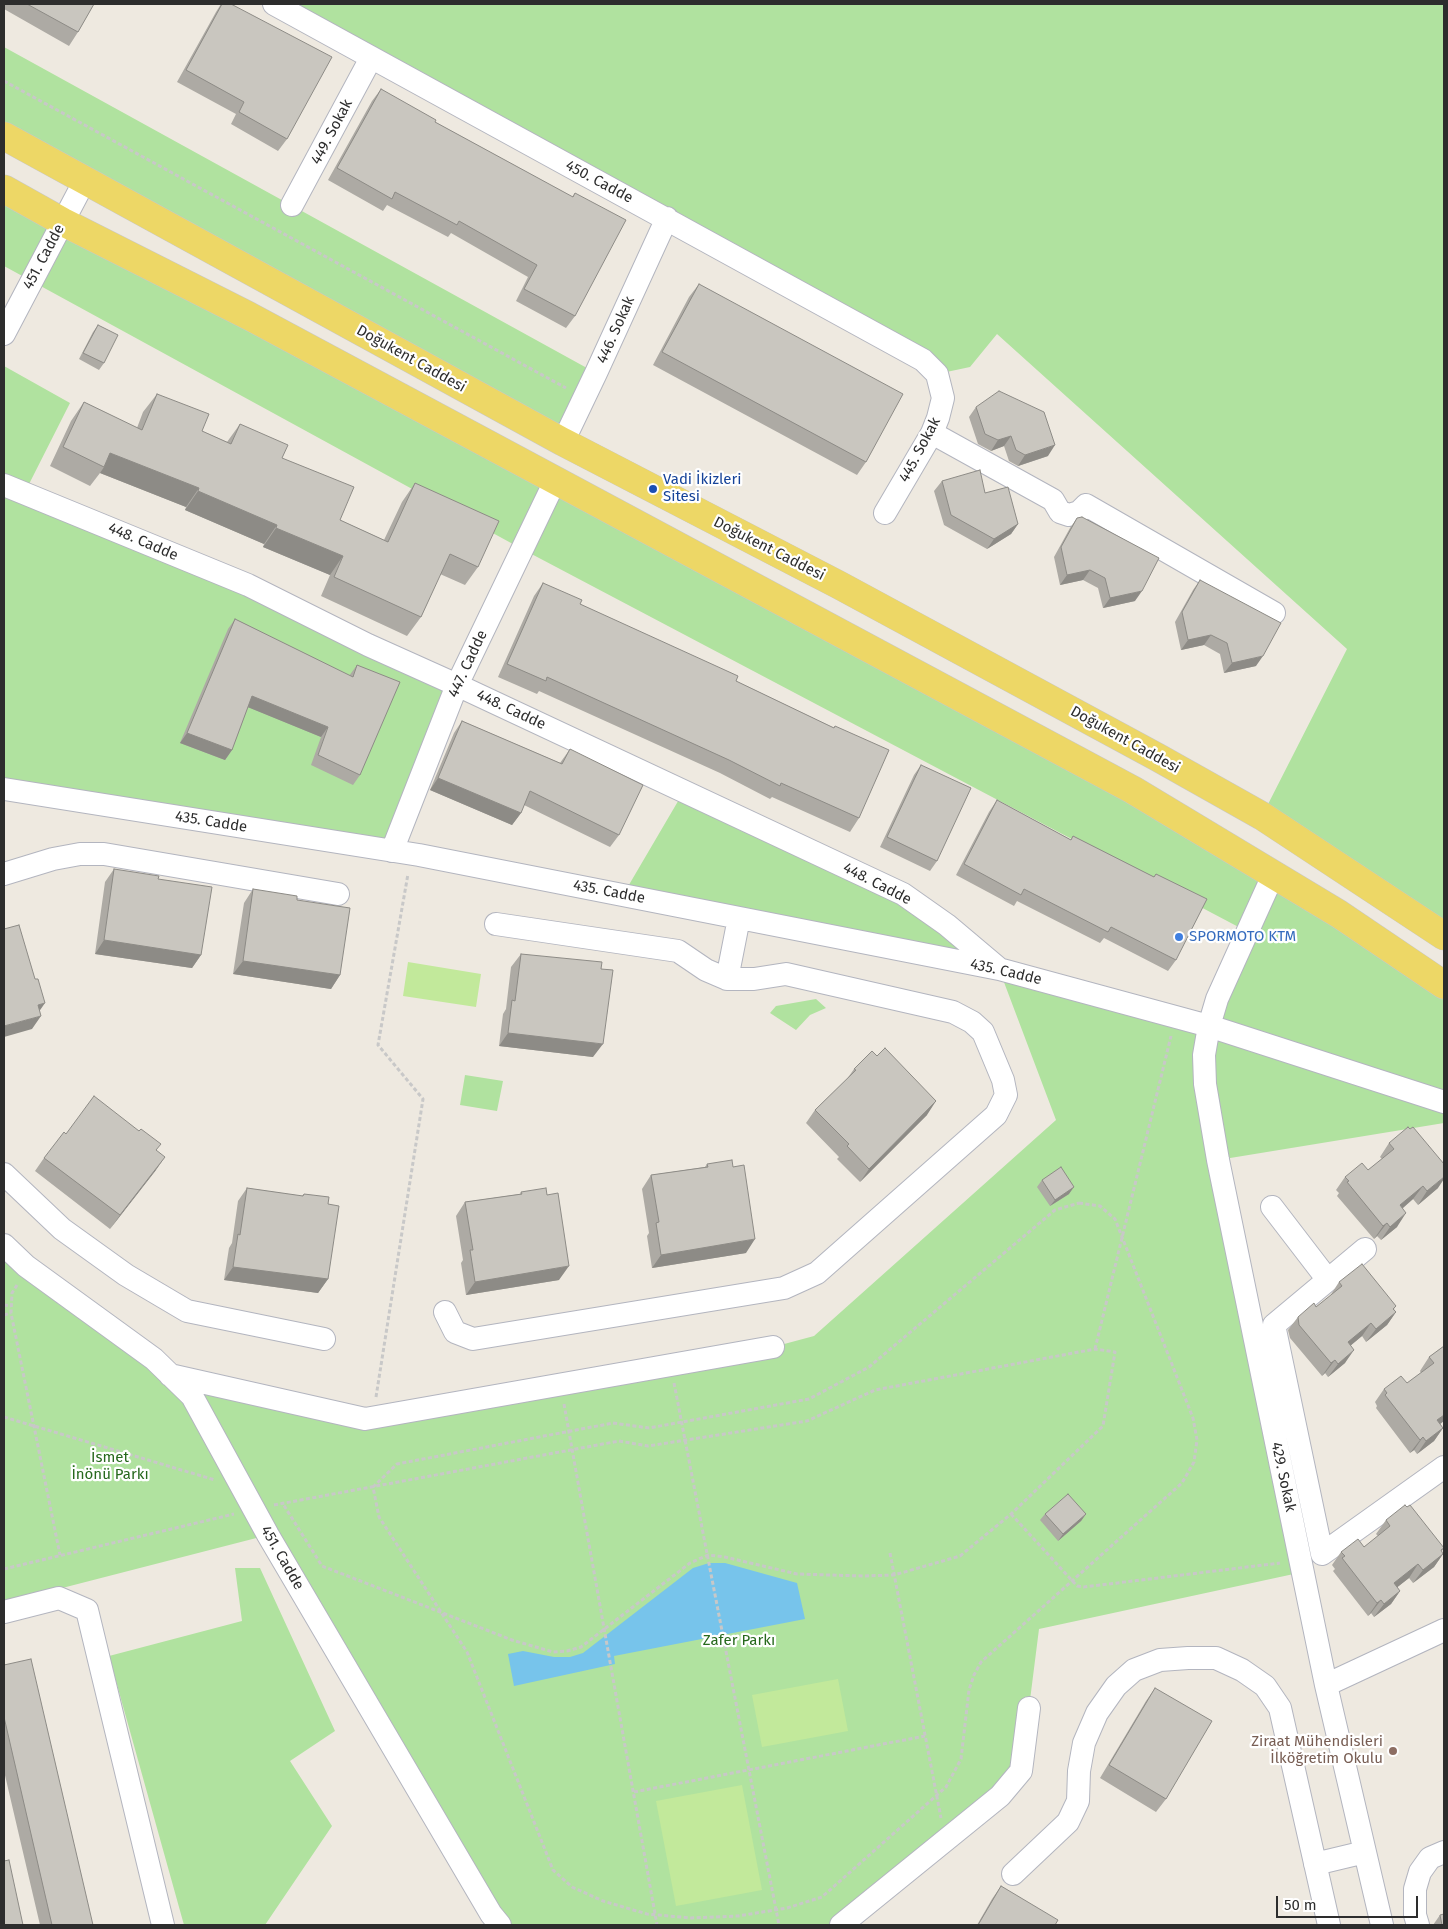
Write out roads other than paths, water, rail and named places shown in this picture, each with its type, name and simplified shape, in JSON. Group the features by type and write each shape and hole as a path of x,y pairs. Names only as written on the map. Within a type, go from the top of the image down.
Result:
{"main road":[{"name":"Doğukent Caddesi","path":"4,136 563,442 865,599 1254,811 1444,936"},
{"path":"4,189 63,222 248,316 1133,790 1340,914 1444,985"}],"street":[{"name":"450. Cadde","path":"274,4 923,360"},
{"name":"449. Sokak","path":"292,206 371,58"},
{"name":"451. Cadde","path":"4,334 84,180"},
{"name":"446. Sokak","path":"563,442 666,218"},
{"name":"445. Sokak","path":"885,513 932,433 943,398 937,374 923,360"},
{"path":"932,433 1053,500 1060,512 1069,515 1079,512 1086,505 1274,613"},
{"name":"447. Cadde","path":"401,852 458,685 555,481"},
{"name":"448. Cadde","path":"4,485 248,585 368,645 458,685 902,894 947,925 999,969"},
{"name":"435. Cadde","path":"4,789 401,852 999,969 1208,1026 1444,1102"},
{"path":"4,874 53,859 80,854 104,854 338,894"},
{"name":"429. Sokak","path":"1274,873 1224,981 1208,1026 1204,1070 1209,1114 1326,1685 1382,1925"},
{"path":"727,979 739,918"},
{"path":"445,1312 455,1332 473,1339 784,1288 816,1273 996,1115 1006,1096 1003,1080 983,1032 972,1022 953,1012 786,974 754,979 727,979 706,970 678,951 496,924"},
{"path":"4,1174 62,1229 126,1275 188,1312 324,1339"},
{"path":"1272,1207 1328,1280"},
{"name":"451. Cadde","path":"4,1245 26,1266 154,1359 192,1396 254,1509 486,1906 500,1925"},
{"path":"1365,1249 1274,1326 1322,1554 1440,1478"},
{"path":"170,1375 365,1419 773,1347"},
{"path":"1276,1440 1298,1436"},
{"path":"4,1612 59,1598 87,1610 163,1925"},
{"path":"1326,1685 1444,1630"},
{"path":"1013,1874 1068,1822 1078,1801 1079,1771 1084,1743 1097,1713 1116,1686 1134,1670 1160,1660 1216,1658 1242,1670 1265,1686 1280,1708 1329,1925"},
{"path":"841,1925 1000,1796 1020,1771 1029,1708"},
{"path":"1315,1864 1365,1852"},
{"path":"1418,1925 1415,1915 1415,1889 1420,1872 1430,1858 1444,1852"}],"water":[{"path":"709,1563 725,1563 797,1583 805,1619 614,1656 615,1664 514,1686 508,1654 523,1651 554,1657 570,1657 583,1653 693,1568"}],"place":[{"name":"Vadi İkizleri Sitesi","path":"653,489"},
{"name":"SPORMOTO KTM","path":"1179,937"},
{"name":"Ziraat Mühendisleri İlköğretim Okulu","path":"1393,1751"}],"park label":[{"name":"İsmet İnönü Parkı","path":"110,1466"},
{"name":"Zafer Parkı","path":"739,1641"}]}
